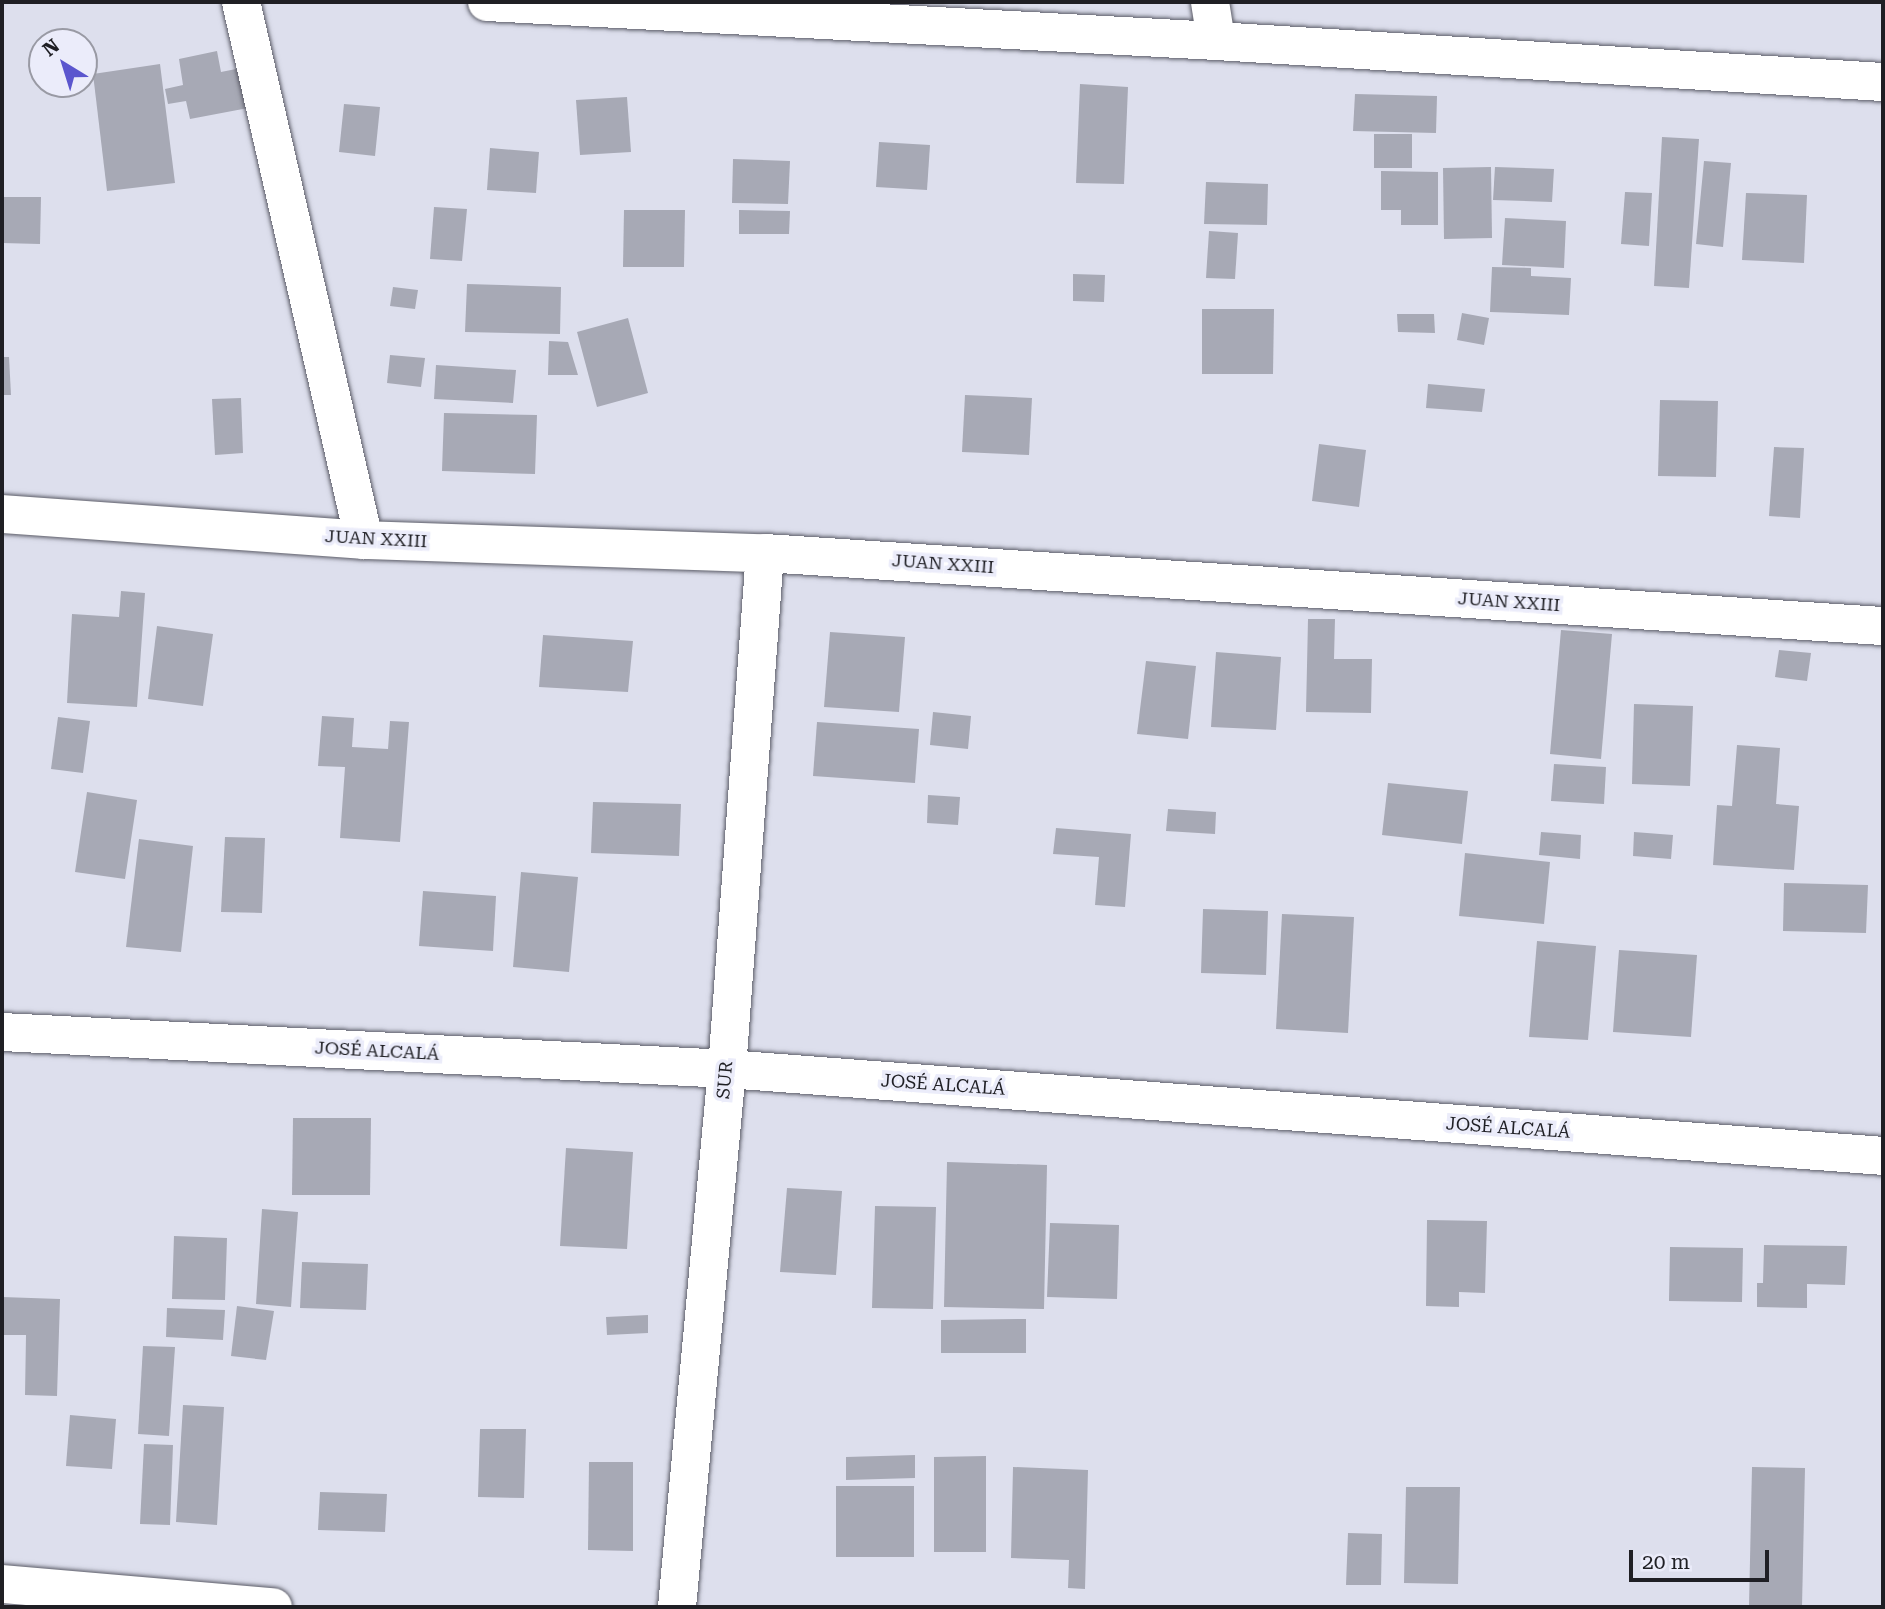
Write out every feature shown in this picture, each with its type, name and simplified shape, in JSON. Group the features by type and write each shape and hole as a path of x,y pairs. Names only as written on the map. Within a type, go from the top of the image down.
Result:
{"street":[{"path":"241,2 363,540"},
{"path":"487,2 1216,41 1883,82"},
{"path":"1210,2 1216,41"},
{"name":"JUAN XXIII","path":"2,514 363,540 765,553 1883,626"},
{"name":"SUR","path":"677,1607 727,1069 765,553"},
{"name":"JOSÉ ALCALÁ","path":"2,1032 727,1069 1883,1156"},
{"path":"2,1584 273,1607"}],"building":[{"path":"217,51 221,72 251,66 258,106 190,119 186,101 168,104 165,89 183,85 179,59"},
{"path":"160,64 175,183 107,191 96,98 98,98 98,73"},
{"path":"1080,84 1128,87 1124,184 1076,183"},
{"path":"1355,94 1437,96 1436,133 1353,131"},
{"path":"627,97 631,152 580,155 576,100"},
{"path":"344,104 380,107 375,156 339,152"},
{"path":"1374,134 1412,134 1412,168 1374,168"},
{"path":"1662,137 1699,139 1689,288 1654,286"},
{"path":"879,142 930,145 927,190 876,187"},
{"path":"490,148 539,152 536,193 487,190"},
{"path":"733,159 790,161 788,204 732,203"},
{"path":"1704,161 1731,163 1723,247 1696,244"},
{"path":"1491,167 1492,238 1444,239 1443,168"},
{"path":"1495,167 1554,169 1552,202 1493,200"},
{"path":"1381,171 1438,172 1438,225 1401,225 1401,210 1381,210"},
{"path":"1206,182 1268,184 1267,225 1204,224"},
{"path":"1625,192 1652,193 1649,246 1621,244"},
{"path":"1746,193 1807,195 1804,263 1742,260"},
{"path":"2,197 41,197 40,244 2,243"},
{"path":"434,207 467,209 462,261 430,259"},
{"path":"624,210 685,210 684,267 623,267"},
{"path":"739,210 790,211 789,234 739,234"},
{"path":"1505,218 1566,221 1564,268 1502,265"},
{"path":"1209,231 1238,233 1235,279 1206,278"},
{"path":"1492,267 1531,268 1531,276 1571,278 1569,315 1490,312"},
{"path":"1073,274 1105,275 1104,302 1073,301"},
{"path":"467,284 561,287 560,334 465,332"},
{"path":"393,287 418,290 415,309 390,306"},
{"path":"1202,309 1274,309 1273,374 1202,374"},
{"path":"1462,313 1489,318 1484,345 1457,340"},
{"path":"1397,314 1434,314 1435,333 1398,332"},
{"path":"628,318 648,393 597,407 577,332"},
{"path":"549,341 568,342 578,375 548,375"},
{"path":"390,355 425,358 421,387 387,383"},
{"path":"2,357 9,357 11,395 2,395"},
{"path":"436,365 516,370 513,403 434,399"},
{"path":"1428,384 1485,389 1482,412 1426,408"},
{"path":"965,395 1032,398 1029,455 962,452"},
{"path":"241,398 243,453 215,455 212,399"},
{"path":"1660,400 1718,401 1716,477 1658,476"},
{"path":"444,413 537,415 535,474 442,471"},
{"path":"1319,444 1366,450 1359,507 1312,501"},
{"path":"1774,447 1804,448 1800,518 1769,516"},
{"path":"121,591 145,593 137,707 67,703 72,614 119,617"},
{"path":"1308,619 1335,619 1334,659 1372,659 1371,713 1306,712"},
{"path":"157,626 213,634 203,706 148,699"},
{"path":"1561,630 1612,634 1601,759 1550,754"},
{"path":"830,632 905,637 899,712 824,707"},
{"path":"543,635 633,641 628,692 539,687"},
{"path":"1779,650 1811,653 1807,681 1775,677"},
{"path":"1216,652 1281,657 1276,730 1211,727"},
{"path":"1146,661 1196,666 1188,739 1137,734"},
{"path":"1634,704 1693,706 1690,786 1632,784"},
{"path":"933,712 971,716 968,749 930,745"},
{"path":"322,716 354,718 352,747 388,749 390,721 409,722 400,842 340,838 345,767 318,766"},
{"path":"58,717 90,721 83,773 51,769"},
{"path":"817,722 919,729 915,783 813,776"},
{"path":"1737,745 1780,748 1776,804 1799,806 1794,870 1713,865 1717,805 1732,806"},
{"path":"1554,764 1606,767 1604,804 1551,801"},
{"path":"1388,783 1468,791 1462,844 1382,835"},
{"path":"87,792 137,800 125,879 75,872"},
{"path":"928,795 960,797 958,825 927,823"},
{"path":"593,802 681,804 679,856 591,853"},
{"path":"1168,809 1216,812 1215,834 1166,831"},
{"path":"1056,828 1131,834 1125,907 1095,905 1099,857 1053,854"},
{"path":"1541,832 1581,835 1580,859 1539,855"},
{"path":"1634,832 1673,835 1671,859 1633,856"},
{"path":"225,837 265,838 262,913 221,912"},
{"path":"139,839 193,846 181,952 126,947"},
{"path":"1465,853 1550,862 1544,924 1459,916"},
{"path":"521,872 578,877 569,972 513,967"},
{"path":"1784,883 1868,885 1866,933 1783,931"},
{"path":"423,891 496,896 493,951 419,946"},
{"path":"1203,909 1268,911 1266,975 1201,973"},
{"path":"1282,914 1354,917 1348,1033 1276,1029"},
{"path":"1537,941 1596,946 1588,1040 1529,1037"},
{"path":"1619,950 1697,955 1691,1037 1613,1032"},
{"path":"293,1118 371,1118 370,1195 292,1195"},
{"path":"566,1148 633,1152 627,1249 560,1246"},
{"path":"947,1162 1047,1165 1044,1309 944,1307"},
{"path":"787,1188 842,1191 836,1275 780,1272"},
{"path":"875,1206 936,1207 933,1309 872,1308"},
{"path":"262,1209 298,1212 291,1307 256,1304"},
{"path":"1427,1220 1487,1221 1485,1293 1459,1292 1459,1307 1426,1306"},
{"path":"1050,1223 1119,1225 1117,1299 1047,1297"},
{"path":"174,1236 227,1238 225,1300 172,1299"},
{"path":"1764,1245 1847,1246 1845,1285 1807,1284 1807,1308 1757,1307 1757,1283 1763,1283"},
{"path":"1670,1247 1743,1248 1742,1302 1669,1301"},
{"path":"302,1262 368,1264 366,1310 300,1308"},
{"path":"2,1297 60,1299 57,1396 25,1395 26,1335 2,1335"},
{"path":"237,1306 274,1311 266,1360 231,1356"},
{"path":"167,1308 225,1310 223,1340 166,1337"},
{"path":"648,1315 648,1333 607,1335 606,1317"},
{"path":"1026,1319 1026,1353 941,1353 941,1320"},
{"path":"143,1346 175,1347 169,1436 138,1434"},
{"path":"183,1405 224,1407 217,1525 176,1522"},
{"path":"70,1415 116,1419 112,1469 66,1466"},
{"path":"480,1429 526,1429 524,1498 478,1497"},
{"path":"144,1444 173,1445 170,1525 140,1524"},
{"path":"915,1455 915,1478 846,1480 846,1457"},
{"path":"986,1456 986,1552 934,1552 934,1457"},
{"path":"589,1462 633,1462 633,1551 588,1550"},
{"path":"1013,1467 1088,1470 1085,1589 1068,1588 1069,1560 1011,1558"},
{"path":"1752,1467 1805,1468 1802,1607 1749,1607"},
{"path":"836,1486 914,1486 914,1557 836,1557"},
{"path":"1406,1487 1460,1487 1458,1584 1404,1583"},
{"path":"320,1492 387,1494 385,1532 318,1530"},
{"path":"1348,1533 1382,1534 1381,1585 1346,1585"}]}
